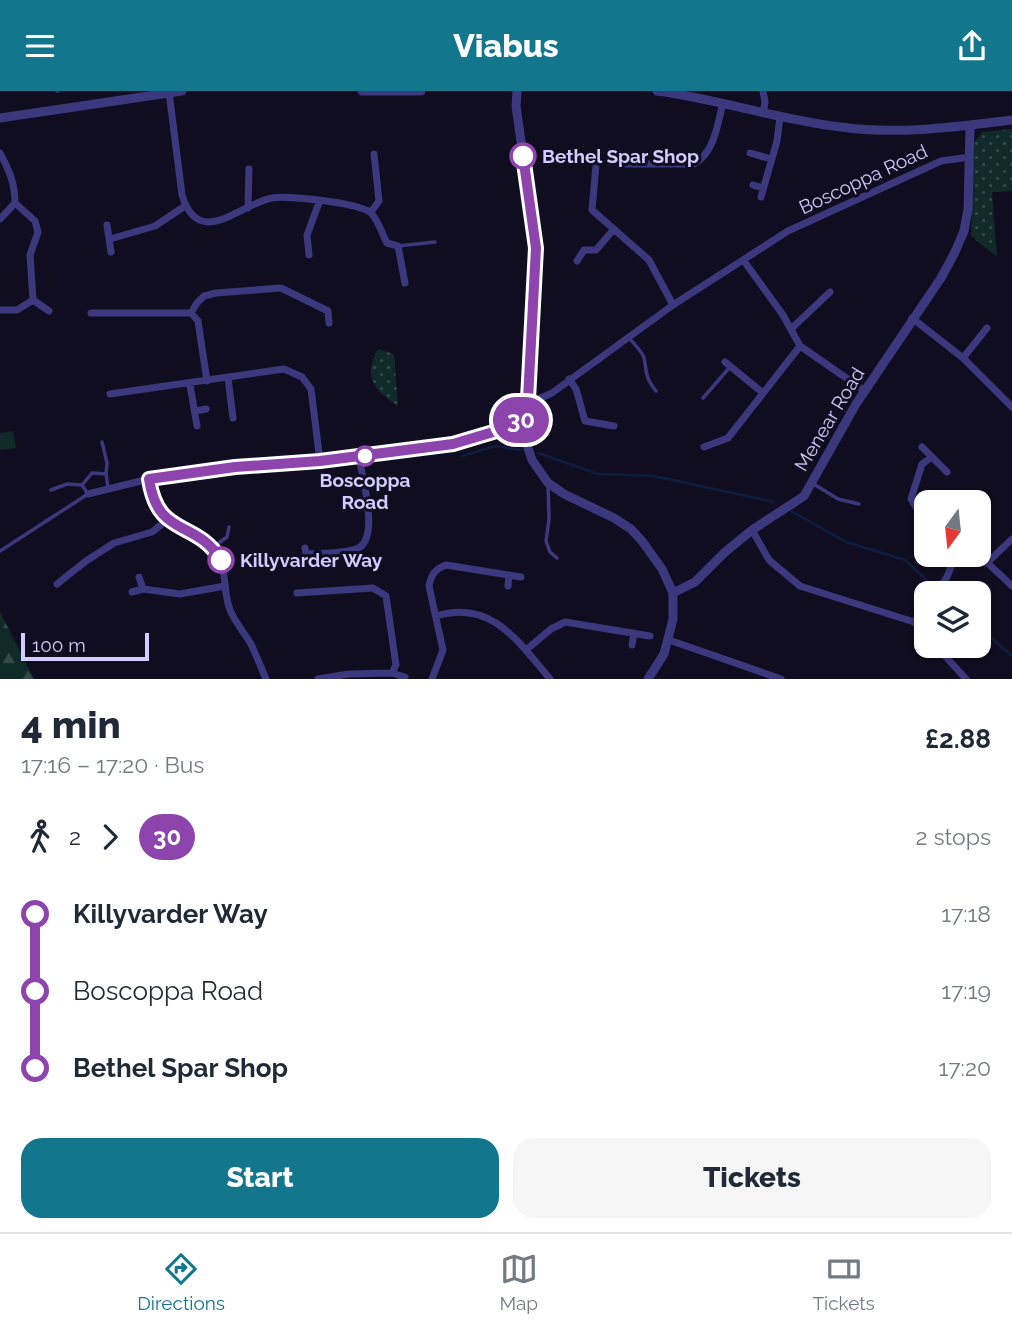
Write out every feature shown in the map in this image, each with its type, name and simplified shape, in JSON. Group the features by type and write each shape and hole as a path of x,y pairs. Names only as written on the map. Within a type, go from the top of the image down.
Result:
{"street":[{"path":"0,118 147,93 181,91"},
{"path":"362,91 421,91"},
{"path":"517,91 516,106 536,248 528,399 520,424 532,460 548,483 631,529 662,569 673,593 673,619 669,640 648,679"},
{"path":"657,91 780,117 882,131 970,127 1012,120"},
{"path":"763,91 764,113"},
{"path":"169,92 185,206 194,217 207,222 225,219 272,198 320,199 361,208 371,212 387,243 398,246 405,283"},
{"path":"626,154 622,163 694,164 710,150 723,103"},
{"path":"761,197 777,141 780,117"},
{"name":"Menear Road","path":"673,593 695,582 752,530 804,496 865,391 941,278 964,231 968,209 970,127"},
{"path":"0,153 12,177 15,203 35,221 38,232 30,255 33,300"},
{"path":"750,153 771,159"},
{"path":"371,212 379,201 374,154"},
{"path":"597,154 592,210 649,260 674,305"},
{"name":"Boscoppa Road","path":"528,399 543,398 674,305 788,231 941,161 970,157"},
{"path":"248,208 249,169"},
{"path":"753,185 763,188"},
{"path":"309,255 307,235 320,199"},
{"path":"0,219 15,203"},
{"path":"110,240 155,226 185,206"},
{"path":"107,225 111,252"},
{"path":"577,261 584,250 596,250 614,229"},
{"path":"744,261 800,346 865,391"},
{"path":"191,313 204,296 281,288 328,311 329,323"},
{"path":"791,329 830,292"},
{"path":"0,310 17,310 33,300"},
{"path":"33,300 49,311"},
{"path":"99,323 95,313 191,313 198,321 201,333 207,381"},
{"path":"912,318 964,358 1012,407"},
{"path":"964,358 987,328"},
{"path":"704,447 728,438 800,346"},
{"path":"727,365 764,393"},
{"path":"110,394 190,385 284,369 302,377 311,389 320,461"},
{"path":"228,378 227,405 233,418"},
{"path":"569,379 576,389 585,421 614,426"},
{"path":"190,385 197,426"},
{"path":"195,411 206,409"},
{"path":"88,494 149,479 235,467 359,457 453,444 520,424"},
{"path":"922,447 947,472"},
{"path":"305,548 306,554 346,551 357,549 367,542 370,530 359,457"},
{"path":"914,504 911,499 922,464 932,457"},
{"path":"149,479 159,512 167,520 202,538 213,547 221,560 229,609 250,643 266,679"},
{"path":"57,584 114,543 152,531 167,520"},
{"path":"752,530 769,559 800,586 914,622"},
{"path":"991,559 1012,539"},
{"path":"432,679 443,650 429,586 430,577 436,569 446,565 522,577"},
{"path":"991,565 1012,586"},
{"path":"508,586 509,575"},
{"path":"139,577 143,589"},
{"path":"132,592 143,589 180,594 225,586"},
{"path":"297,593 373,588 386,596 396,665 392,673"},
{"path":"306,592 307,602"},
{"path":"436,616 466,611 486,617 506,629 526,650 545,677"},
{"path":"526,650 551,629 565,622 650,636"},
{"path":"632,645 634,633"},
{"path":"669,640 781,679"},
{"path":"947,658 966,679"},
{"path":"318,679 349,674 392,673 405,677"}],"lane":[{"path":"398,246 435,242"},
{"path":"628,337 643,355 644,371 656,391"},
{"path":"703,398 727,365"},
{"path":"102,442 109,489"},
{"path":"82,485 92,473 106,474"},
{"path":"548,483 549,519 546,541 550,552 557,558"},
{"path":"812,483 845,502 859,504"},
{"path":"51,490 67,484 82,485"},
{"path":"0,551 88,494 82,485"},
{"path":"213,547 227,537 229,527"}],"green space":[{"path":"1012,129 1012,191 992,192 997,257 971,236 974,143 982,132"},
{"path":"378,349 394,354 398,406 383,395 373,382 371,368"},
{"path":"13,431 16,448 0,450 0,433"},
{"path":"0,612 34,679 0,679"}],"waterway":[{"path":"462,456 495,446 521,450"},
{"path":"538,453 598,474 654,476 774,502"},
{"path":"789,510 846,542 905,560 928,581"},
{"path":"991,637 1012,656"}],"bus line":[{"name":"30","path":"221,560 213,547 202,538 173,524 159,512 149,479 235,467 418,450 453,444 520,424 528,399 536,272 536,248 523,156"}],"place":[{"name":"Bethel Spar Shop","path":"523,156"},
{"name":"Boscoppa Road","path":"365,456"},
{"name":"Killyvarder Way","path":"221,560"}]}
